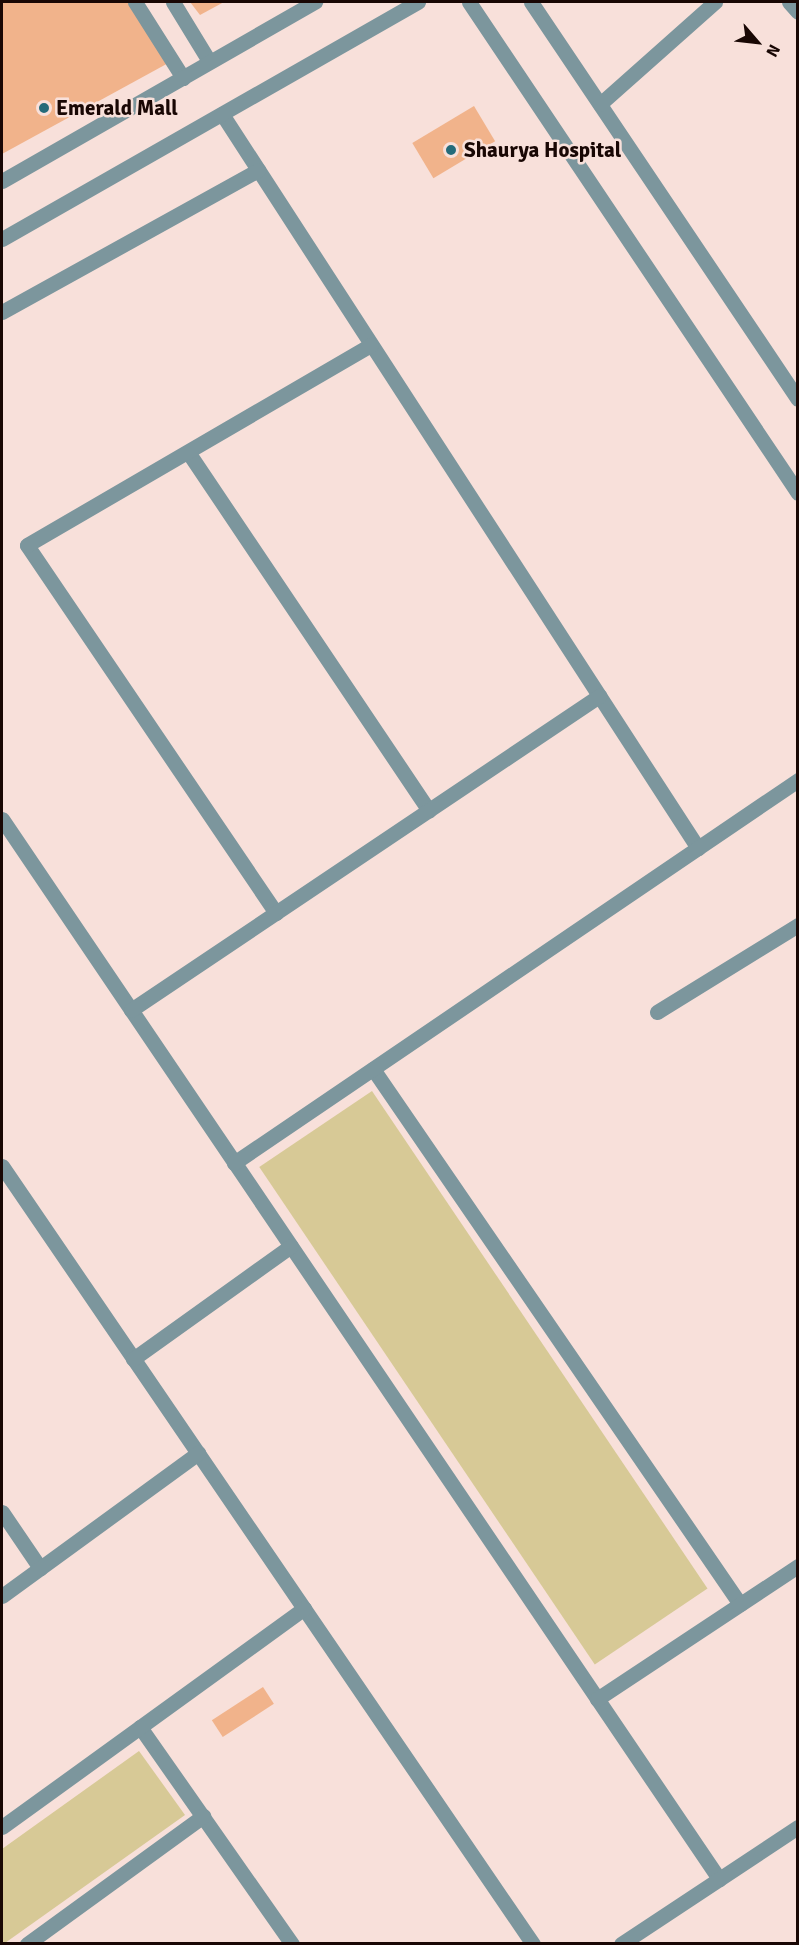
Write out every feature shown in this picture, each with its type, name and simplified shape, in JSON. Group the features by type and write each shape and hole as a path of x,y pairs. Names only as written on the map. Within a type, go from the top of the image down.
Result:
{"street":[{"path":"135,2 183,78"},
{"path":"173,2 209,61"},
{"path":"2,181 315,2"},
{"path":"2,239 418,2"},
{"path":"469,2 798,493"},
{"path":"531,2 798,399"},
{"path":"600,104 715,2"},
{"path":"789,2 798,12"},
{"path":"222,114 698,848"},
{"path":"2,312 258,170"},
{"path":"276,913 27,545 371,345"},
{"path":"188,452 429,810"},
{"path":"131,1010 599,696"},
{"path":"234,1163 798,780"},
{"path":"2,819 719,1879"},
{"path":"657,1012 798,924"},
{"path":"373,1069 740,1604"},
{"path":"2,1166 533,1944"},
{"path":"133,1359 291,1246"},
{"path":"2,1596 198,1453"},
{"path":"2,1512 40,1568"},
{"path":"597,1699 798,1566"},
{"path":"2,1827 304,1608"},
{"path":"140,1727 292,1944"},
{"path":"27,1944 203,1816"},
{"path":"621,1944 798,1827"}],"shaded area":[{"path":"372,1091 708,1588 595,1664 259,1167"},
{"path":"139,1751 185,1815 2,1943 2,1849"}],"building":[{"name":"Emerald Mall","path":"2,2 135,2 172,61 2,154"},
{"path":"190,2 224,2 200,15"},
{"path":"474,106 495,141 433,178 412,143"},
{"path":"263,1687 274,1704 223,1737 212,1720"}],"place":[{"name":"Emerald Mall","path":"44,108"},
{"name":"Shaurya Hospital","path":"451,150"}]}
